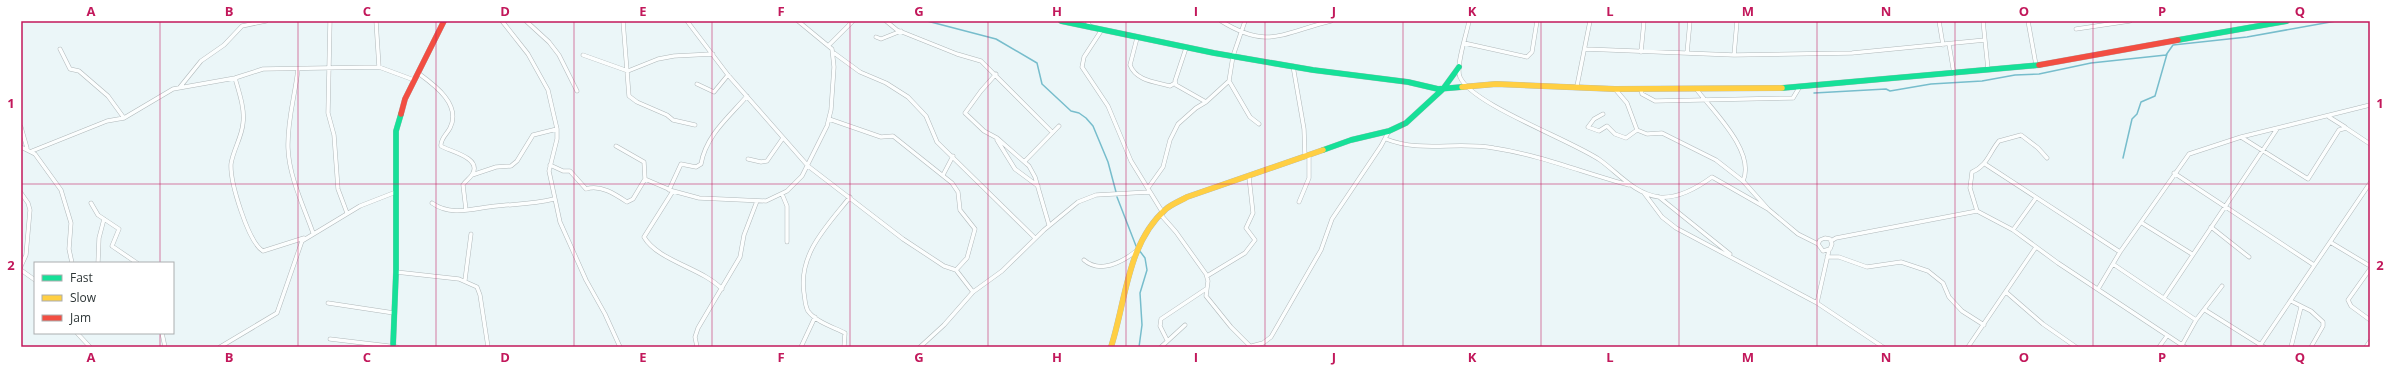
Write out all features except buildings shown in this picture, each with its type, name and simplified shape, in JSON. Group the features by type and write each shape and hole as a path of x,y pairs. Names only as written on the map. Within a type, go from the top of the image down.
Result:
{"street":[{"path":"180,87 201,61 224,45 242,26 266,21"},
{"path":"330,21 328,113 334,135 338,190 346,213"},
{"path":"376,21 379,68"},
{"path":"393,347 396,272 396,131 401,108 444,21"},
{"path":"502,21 528,54 548,90 557,129 557,138 549,170 554,199 565,235 620,347"},
{"path":"526,21 549,42 559,55 577,91"},
{"path":"623,21 628,71 627,92 637,102 664,114 676,122 695,125"},
{"path":"687,21 728,75 808,166 903,239 944,266 956,270 973,292"},
{"path":"798,21 828,45 834,53 860,72 886,83 908,97 926,116 937,142 1035,238"},
{"path":"828,45 853,21"},
{"path":"886,21 901,31 957,54 981,61 996,74 1052,132"},
{"path":"1061,21 1091,29 1186,48 1293,66 1408,82 1443,89 1465,85 1496,84 1577,86 1615,89 1697,90 1799,88 1954,74 2036,64 2287,21"},
{"path":"1087,21 1091,29"},
{"path":"1221,21 1241,33 1266,39 1331,21"},
{"path":"1148,190 1163,167 1170,140 1178,124 1196,108 1206,102 1229,81 1233,56 1245,21"},
{"path":"1469,21 1459,67 1459,76 1465,85 1504,111 1580,147 1632,186 1644,193 1659,197 1682,194 1712,177 1768,209"},
{"path":"1464,43 1527,57 1532,52 1537,21"},
{"path":"1577,86 1590,21"},
{"path":"1641,52 1644,21"},
{"path":"1687,53 1690,21"},
{"path":"1734,55 1737,21"},
{"path":"1939,21 1943,45"},
{"path":"1983,21 1988,69"},
{"path":"2028,21 2036,64"},
{"path":"2076,29 2130,21"},
{"path":"876,38 881,39 901,31"},
{"path":"1101,31 1084,57 1082,67 1108,106 1128,157 1162,214 1207,276 1206,296 1249,346 1263,343 1271,337 1321,250 1332,219 1386,139 1389,131"},
{"path":"1137,38 1130,65 1133,70 1146,81 1170,86 1175,83 1186,48"},
{"path":"1585,49 1734,55 1852,54 1985,40"},
{"path":"1949,44 1954,74"},
{"path":"60,50 70,69 79,70 108,96 124,118"},
{"path":"645,179 671,190 699,198 735,198 766,201 782,194 796,184 808,166 829,119 834,53"},
{"path":"583,55 628,71 658,59 674,56 713,54"},
{"path":"1293,66 1304,129 1309,178 1299,202"},
{"path":"32,151 107,121 124,118 164,94 180,87 235,78 268,69 329,67 379,68 414,80"},
{"path":"1111,347 1120,319 1136,252 1144,235 1162,214 1181,199 1249,177 1351,140 1389,131 1413,118 1443,89 1459,67"},
{"path":"298,69 290,116 288,149 291,170 313,233"},
{"path":"418,73 446,99 452,120 440,144 443,148 450,149 470,160 474,170 463,185 466,210"},
{"path":"996,74 966,113 984,131 996,138 1025,161 1033,171 1049,225"},
{"path":"697,84 714,92 728,75"},
{"path":"235,78 243,125 232,162 231,175 233,190 246,222 257,245 263,251 306,238"},
{"path":"1229,81 1250,117 1259,124"},
{"path":"1175,83 1206,102"},
{"path":"1641,89 1642,94 1655,101 1793,98 1799,88"},
{"path":"1615,89 1627,103 1637,130 1647,134 1662,133 1716,160 1743,181 1768,209 1798,234 1818,244 1822,250 1828,250"},
{"path":"1697,90 1730,130 1741,151 1746,176 1743,181"},
{"path":"722,289 706,275 664,254 644,237 671,190 681,164 696,167 701,164 704,152 717,128 747,96"},
{"path":"2098,289 2120,252 2142,223 2174,172 2192,152 2241,137 2329,117 2370,105"},
{"path":"1603,114 1594,119 1588,128 1599,131 1607,126 1615,134 1626,138 1637,130"},
{"path":"2329,117 2370,144"},
{"path":"829,119 881,137 892,136 943,175 956,188 960,210 975,229 968,258 956,270"},
{"path":"1025,161 1059,126"},
{"path":"21,128 27,148"},
{"path":"2241,137 2261,151 2308,179 2337,132 2346,128"},
{"path":"471,176 499,166 511,166 533,135 557,129"},
{"path":"2164,298 2225,204 2277,129"},
{"path":"1977,211 1970,183 1972,172 1979,170 1985,164 1999,141 2018,134 2038,148 2047,158"},
{"path":"748,159 760,162 767,161 783,138"},
{"path":"996,138 1015,169 1038,186"},
{"path":"1386,139 1400,145 1457,147 1478,145 1520,152 1632,186"},
{"path":"550,165 563,171 570,171 586,189 592,186 609,190 627,202 633,199 645,179 644,162 616,146"},
{"path":"21,148 27,148 32,151 62,193 71,223 69,249 72,262"},
{"path":"943,175 953,156"},
{"path":"1985,164 2120,252"},
{"path":"2174,172 2225,204 2314,265"},
{"path":"1207,276 1245,253 1255,240 1246,228 1253,213 1249,177"},
{"path":"2259,346 2370,183"},
{"path":"920,347 944,325 973,292 1002,271 1049,225 1078,202 1088,197 1148,190"},
{"path":"220,347 277,313 288,285 300,245 306,238 346,213 371,200 396,192"},
{"path":"21,193 28,203 30,210 26,255 21,266"},
{"path":"1644,193 1662,217 1676,228 1817,303 1883,347"},
{"path":"782,194 787,206 787,242"},
{"path":"1659,197 1735,259"},
{"path":"844,347 845,333 815,317 806,306 803,287 806,261 812,246 850,198"},
{"path":"2013,230 2036,198"},
{"path":"432,203 442,209 466,210 526,205 554,199"},
{"path":"697,347 695,337 701,320 722,289 740,257 744,235 757,201"},
{"path":"91,203 98,215 114,224 119,229 112,246 136,262"},
{"path":"1831,241 1836,238 1894,225 1977,211 2013,230 2167,336 2184,346 2196,320 2222,286"},
{"path":"98,262 99,238 104,219"},
{"path":"2142,223 2192,254"},
{"path":"2211,227 2249,257"},
{"path":"465,280 471,234"},
{"path":"1818,244 1823,238 1831,241"},
{"path":"1817,303 1828,250 1832,246 1831,241"},
{"path":"2330,242 2370,267 2348,300 2351,306 2370,320"},
{"path":"1968,347 2036,247"},
{"path":"1084,260 1090,264 1114,265 1136,252"},
{"path":"1827,257 1844,258 1867,267 1901,262 1928,271 1942,283 1950,297 1962,311 1984,325"},
{"path":"2113,264 2196,320"},
{"path":"21,270 34,279"},
{"path":"396,272 465,280 477,286 480,295 488,347"},
{"path":"1167,340 1160,326 1161,319 1206,289"},
{"path":"2006,292 2043,324 2076,347"},
{"path":"2290,301 2311,311 2323,322 2323,326 2311,347"},
{"path":"328,304 394,313"},
{"path":"2291,347 2301,307"},
{"path":"2205,310 2259,346 2264,347"},
{"path":"801,347 815,317"},
{"path":"1162,347 1167,340 1185,325"},
{"path":"78,334 90,347"},
{"path":"162,334 166,347"},
{"path":"2159,347 2167,336"},
{"path":"330,339 397,347"},
{"path":"2366,347 2370,341"}],"waterway":[{"path":"927,21 996,39 1037,63 1042,84 1071,111 1079,113 1093,126 1108,162 1116,192"},
{"path":"1814,93 1886,89 1890,91 1931,84 1982,81 2015,75 2039,74 2091,63 2166,55 2173,45 2247,37 2336,21"},
{"path":"2123,158 2132,119 2137,114 2141,102 2155,96 2167,54"},
{"path":"1117,197 1136,246"},
{"path":"1139,250 1145,258 1147,270 1140,293 1142,325 1139,347"}],"traffic: fast":[{"path":"1061,21 1214,53 1313,70 1408,82 1438,89 1462,87"},
{"path":"2178,40 2287,21"},
{"path":"1782,88 2039,65"},
{"path":"1323,150 1351,140 1389,131 1406,123 1443,89 1459,67"},
{"path":"393,347 396,272 396,131 401,114"}],"traffic: slow":[{"path":"1462,87 1496,84 1615,89 1782,88"},
{"path":"1111,347 1135,255 1143,238 1153,223 1166,209 1187,197 1323,150"}],"traffic: jam":[{"path":"401,114 405,99 444,21"},
{"path":"2039,65 2178,40"}]}
